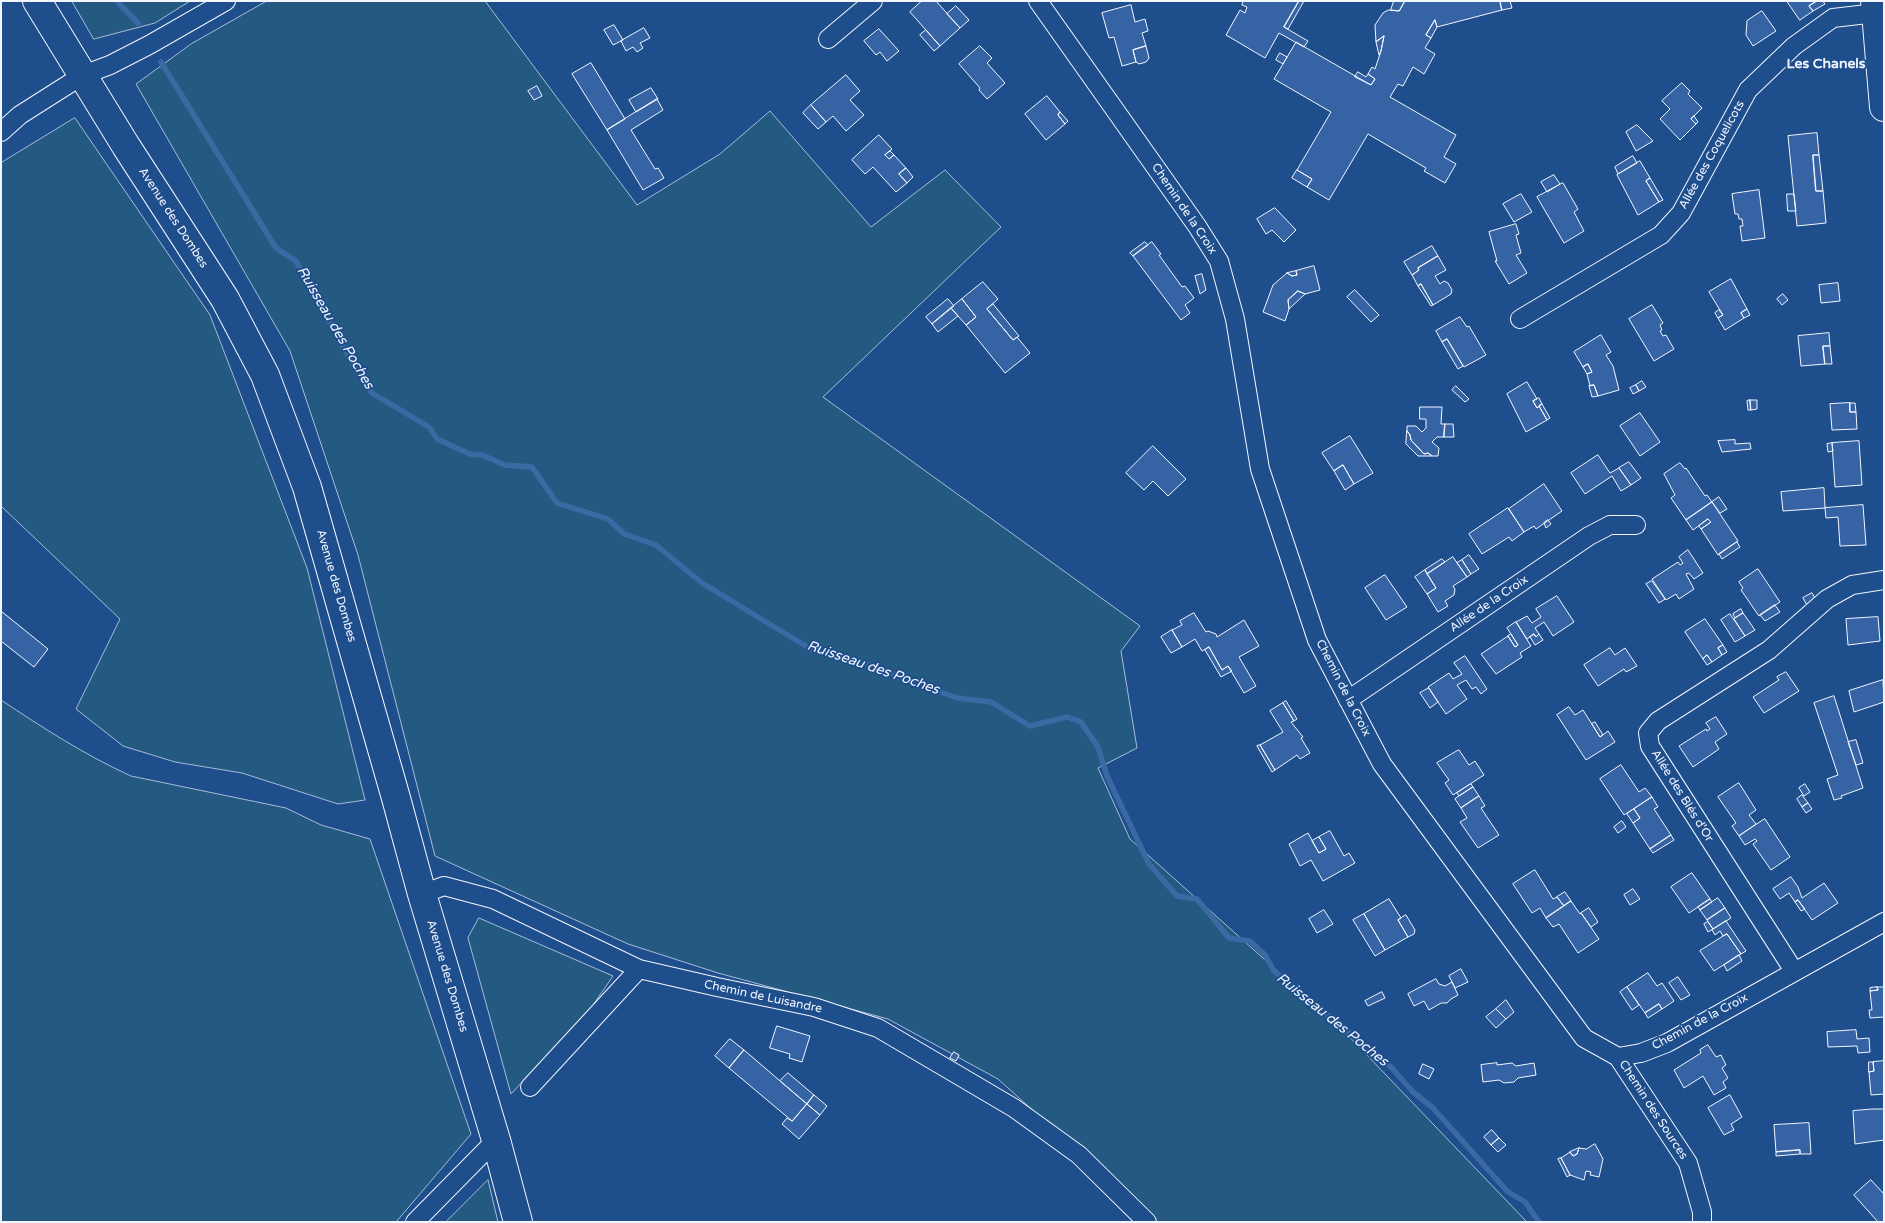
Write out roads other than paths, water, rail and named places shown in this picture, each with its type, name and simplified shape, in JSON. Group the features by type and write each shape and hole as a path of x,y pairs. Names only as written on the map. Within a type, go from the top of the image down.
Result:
{"main road":[{"name":"Avenue des Dombes","path":"38,1 82,75 225,299 265,374 307,487 422,894 496,1140 518,1222"},
{"path":"1876,7 1884,107"}],"street":[{"path":"1,132 20,115 82,75 149,45 226,1"},
{"path":"828,39 873,1"},
{"name":"Chemin de la Croix","path":"1038,1 1197,226 1219,261 1235,319 1260,469 1317,640 1348,700 1382,764 1584,1038 1618,1057 1641,1053 1667,1043 1884,922"},
{"name":"Allée des Coquelicots","path":"1520,319 1661,234 1681,214 1748,90 1794,46 1833,18 1876,7"},
{"name":"Allée de la Croix","path":"1348,700 1589,536 1610,525 1636,525"},
{"name":"Allée des Blés d'Or","path":"1794,971 1650,746 1648,733 1658,721 1769,650 1827,599 1852,584 1884,580"},
{"name":"Chemin de Luisandre","path":"422,894 444,886 493,899 639,969 814,1007 878,1028 1014,1108 1079,1155 1147,1222"},
{"path":"530,1088 639,969"},
{"name":"Chemin des Sources","path":"1618,1057 1688,1163 1702,1212 1702,1222"},
{"path":"415,1222 496,1140"}],"waterway":[{"name":"Ruisseau des Poches","path":"117,1 138,23"},
{"name":"Ruisseau des Poches","path":"161,62 276,248 296,261 355,368 372,393 429,427 437,439 470,454 482,455 505,465 532,467 557,503 608,519 624,534 656,545 702,583 814,651 858,661 957,698 991,702 1030,726 1067,717 1081,722 1098,747 1107,776 1149,864 1177,896 1197,899 1229,938 1250,941 1265,955 1274,971 1391,1067 1413,1092 1433,1108 1507,1191 1525,1202 1539,1222"}],"district":[{"name":"Les Chanels","path":"1826,64"}]}
